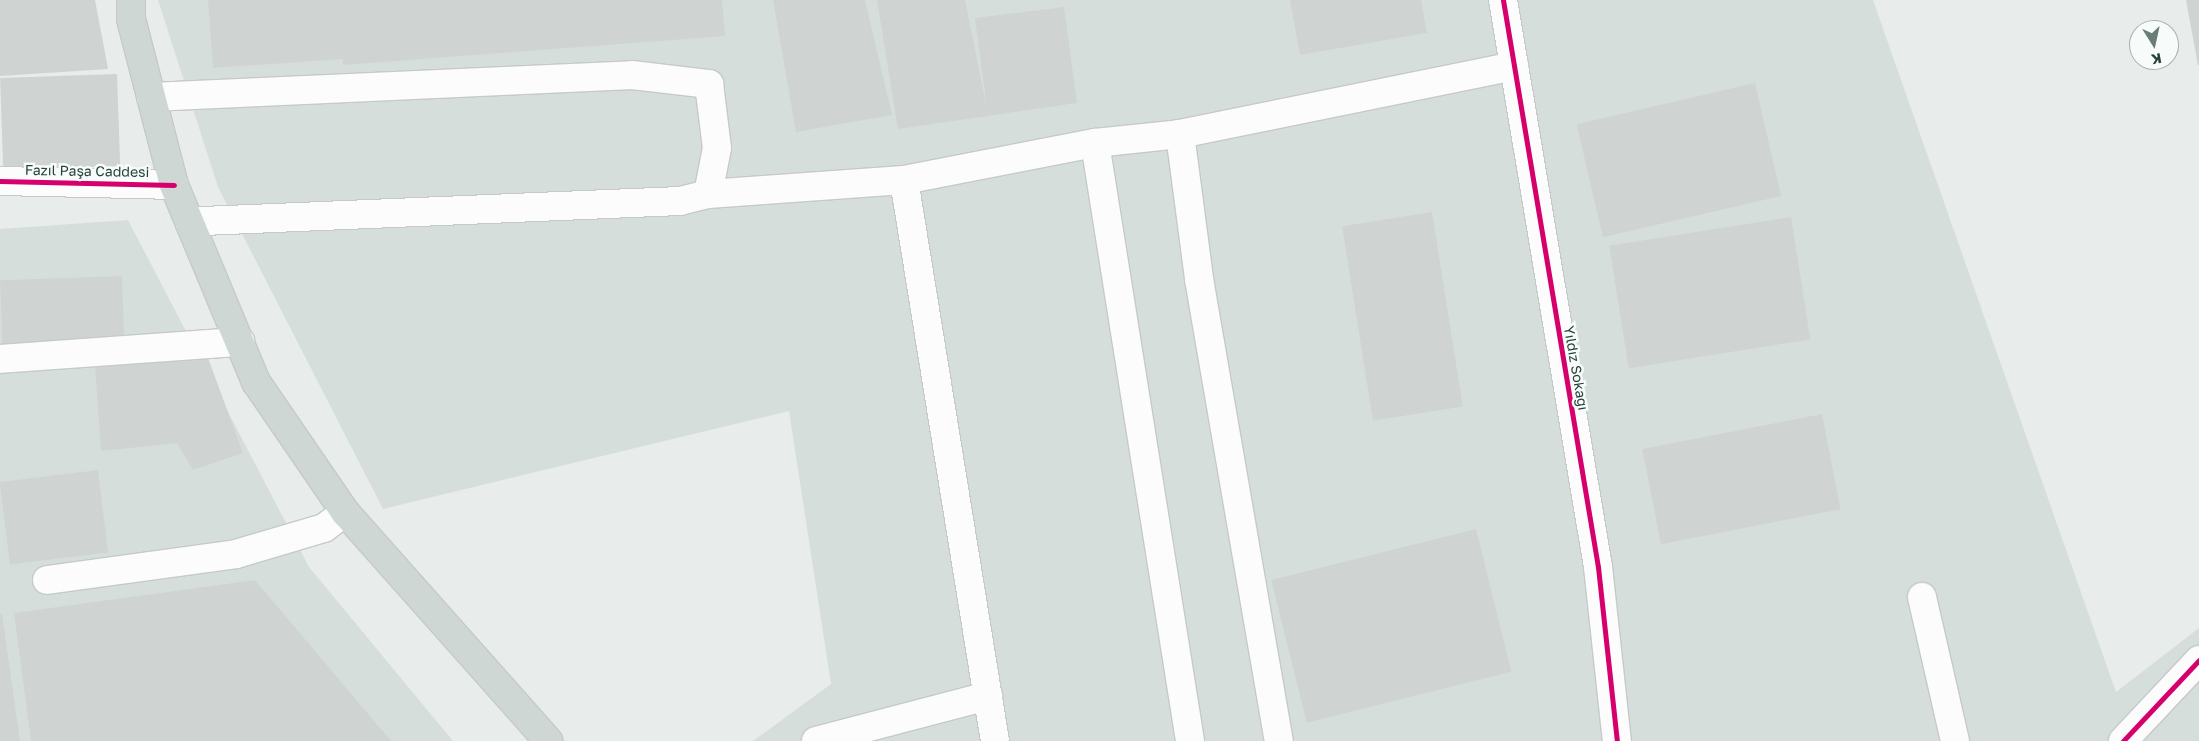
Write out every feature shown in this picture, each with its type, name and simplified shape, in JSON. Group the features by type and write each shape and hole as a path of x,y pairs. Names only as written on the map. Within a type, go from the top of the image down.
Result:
{"main road":[{"path":"130,0 131,19 174,185 256,382 345,512 542,740"}],"street":[{"name":"Yıldız Sokağı","path":"1503,0 1598,567 1617,741"},
{"path":"190,222 680,201 708,194 904,180 1094,142 1180,134 1514,66"},
{"path":"151,97 632,75 709,84 716,148 708,194"},
{"path":"1180,134 1199,280 1279,741"},
{"path":"1094,142 1190,741"},
{"name":"Fazıl Paşa Caddesi","path":"0,180 174,185"},
{"path":"904,180 995,741"},
{"path":"0,359 240,342"},
{"path":"47,580 236,554 324,528 345,512"},
{"path":"1922,597 1955,741"},
{"path":"2123,741 2199,660"},
{"path":"816,741 988,696"}],"shaded area":[{"path":"158,0 1873,0 2116,692 2199,628 2199,741 753,741 831,684 789,411 383,509 218,187"},
{"path":"128,220 309,567 453,741 0,741 0,229"}],"building":[{"path":"0,0 95,0 108,69 0,76"},
{"path":"208,0 722,0 725,36 343,65 343,59 213,68"},
{"path":"773,0 865,0 892,115 796,132"},
{"path":"877,0 965,0 987,109 975,18 1064,7 1077,103 898,129"},
{"path":"1290,0 1421,0 1427,33 1300,55"},
{"path":"2186,0 2199,0 2199,65 2198,65"},
{"path":"117,74 120,166 3,170 0,78"},
{"path":"1755,83 1781,196 1603,237 1577,124"},
{"path":"1432,212 1463,407 1373,421 1342,226"},
{"path":"1791,217 1810,339 1629,368 1609,246"},
{"path":"122,276 124,343 2,347 0,280"},
{"path":"207,355 243,453 193,470 177,443 101,451 95,365"},
{"path":"1822,414 1841,509 1661,544 1642,449"},
{"path":"98,470 108,552 10,564 0,482"},
{"path":"1476,529 1512,672 1307,723 1271,580"},
{"path":"255,580 391,741 31,741 14,613"},
{"path":"0,613 2,614 20,741 0,741"}],"cycle path":[{"path":"1503,0 1598,567 1617,741"},
{"path":"0,181 174,185"},
{"path":"2123,741 2199,660"}]}
